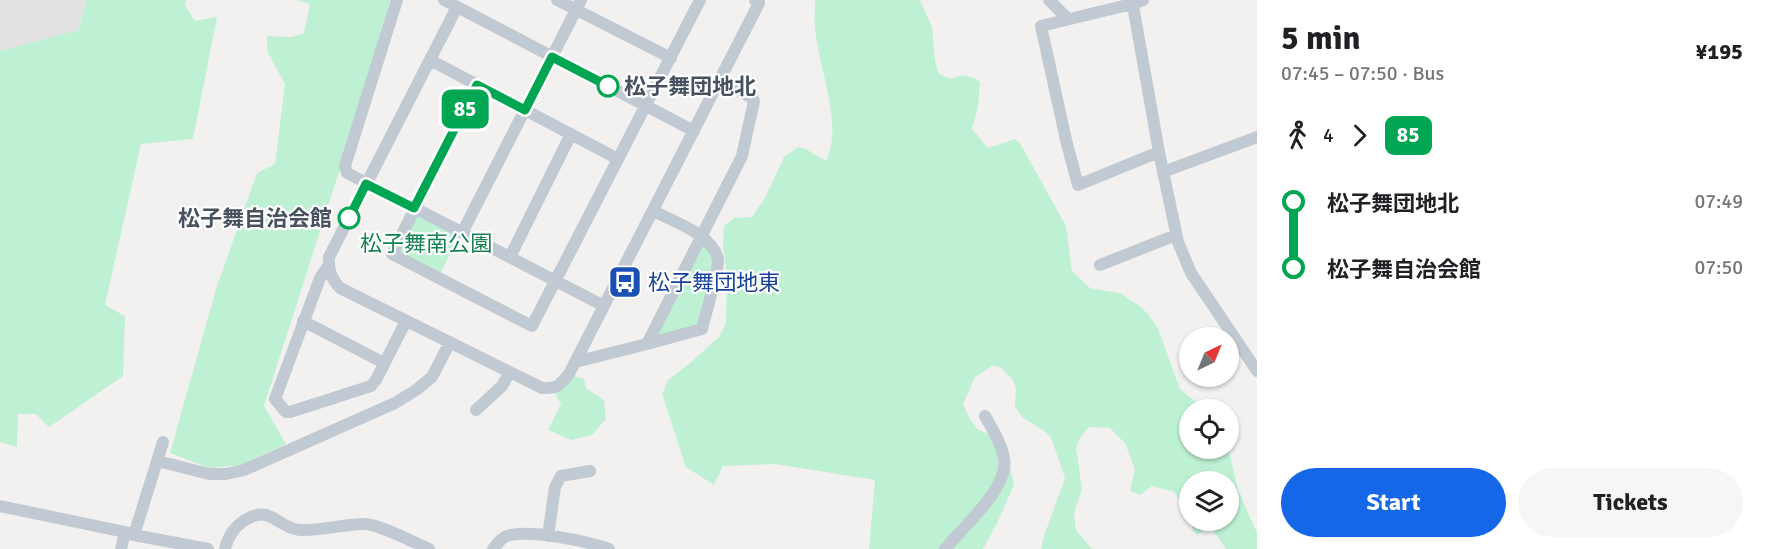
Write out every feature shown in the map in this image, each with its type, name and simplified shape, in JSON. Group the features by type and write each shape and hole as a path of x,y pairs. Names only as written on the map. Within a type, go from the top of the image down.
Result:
{"street":[{"path":"397,0 345,166 347,173 604,306"},
{"path":"444,0 694,131"},
{"path":"557,0 579,5 671,58"},
{"path":"477,85 392,254 532,326 700,0"},
{"path":"1049,0 1068,19"},
{"path":"457,6 329,257 330,275 340,288 542,388 552,388 561,384 575,362 720,80 757,2"},
{"path":"1159,152 1078,185 1041,26 1136,2 1159,152 1176,235 1191,273 1257,371"},
{"path":"462,233 579,5"},
{"path":"430,60 618,159"},
{"path":"647,344 742,156 754,101 720,80"},
{"path":"510,257 571,134"},
{"path":"1163,172 1257,137"},
{"path":"575,362 702,329 718,262 712,246 701,236 653,211"},
{"path":"1100,265 1176,235"},
{"path":"328,265 320,278 275,399 286,412 371,386 406,321"},
{"path":"303,321 384,363"},
{"path":"158,461 209,474 226,474 244,470 395,403 416,390 432,377 450,342"},
{"path":"476,410 502,386 510,372"},
{"path":"945,549 989,500 1004,472 1005,460 999,440 985,416"},
{"path":"121,549 158,461 163,442"},
{"path":"548,536 555,488 561,476 590,471"},
{"path":"0,506 208,549"},
{"path":"225,549 229,535 241,522 255,514 264,514 296,529 368,524 400,535 429,549"},
{"path":"493,549 504,537 517,534 548,536 569,544 609,549"}],"shaded area":[{"path":"0,0 87,1 78,30 0,52"}],"green space":[{"path":"83,0 186,0 185,5 195,21 217,17 193,139 141,144 105,305 125,316 123,376 49,427 36,414 18,414 17,447 0,442 0,51 78,30 87,1"},
{"path":"297,0 390,0 339,172 264,406 286,444 241,465 209,468 170,453 216,289 257,173 275,164 285,84 267,51 267,36 292,37 304,33 310,4"},
{"path":"815,0 920,0 932,27 935,61 939,74 951,79 966,76 980,82 978,106 972,129 988,148 1015,139 1020,143 1066,226 1072,271 1090,288 1120,293 1141,307 1158,329 1179,387 1192,399 1179,399 1179,459 1231,459 1234,471 1179,471 1179,500 1174,492 1152,486 1140,495 1130,491 1135,470 1125,443 1110,428 1089,427 1081,436 1076,448 1082,489 1074,513 1076,530 1092,549 1041,549 1065,478 1051,438 1046,432 1022,417 1015,406 1016,389 1013,380 1001,368 993,365 975,377 963,404 977,429 991,435 1005,447 1014,485 983,549 869,549 875,480 775,464 723,466 714,485 686,467 662,394 668,380 720,336 726,322 727,277 723,247 724,226 734,218 752,217 765,198 784,157 798,147 826,161 831,147 831,114 815,25"},
{"name":"松子舞南公園","path":"414,208 461,232 438,278 392,254"},
{"path":"701,236 718,262 702,329 647,344"},
{"path":"569,374 584,379 586,388 604,400 606,419 592,435 571,440 548,430 561,404 552,388"},
{"path":"1239,492 1257,533 1257,549 1226,549 1213,531 1239,531"}],"bus line":[{"name":"85","path":"349,218 366,184 414,208 477,85 525,110 552,57 608,86"}],"place":[{"name":"松子舞団地北","path":"608,86"},
{"name":"松子舞自治会館","path":"349,218"},
{"name":"松子舞団地東","path":"625,282"}]}
